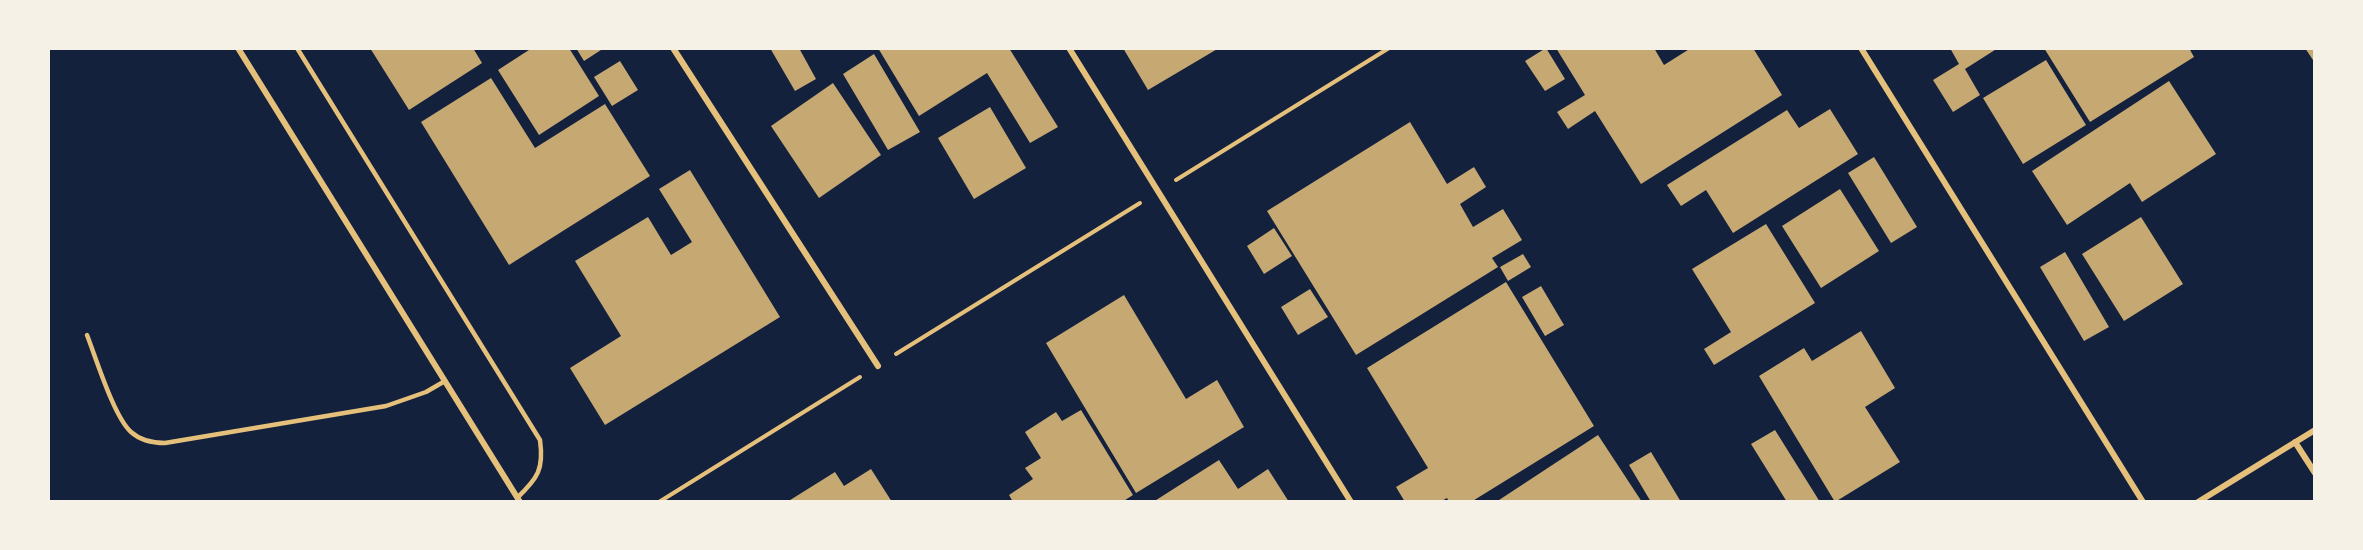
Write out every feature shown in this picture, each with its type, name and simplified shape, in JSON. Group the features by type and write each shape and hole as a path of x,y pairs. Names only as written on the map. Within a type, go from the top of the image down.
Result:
{"street":[{"path":"238,48 518,500"},
{"path":"673,48 878,366"},
{"path":"1069,48 1351,502"},
{"path":"1861,48 2143,502"},
{"path":"2198,502 2315,430"},
{"path":"2295,442 2315,473"}],"lane":[{"path":"297,48 540,440 542,456 540,470 534,482 518,500"},
{"path":"87,335 122,422 135,435 152,443 165,443 386,406 426,392 445,381"}],"path":[{"path":"659,502 1389,48"}],"building":[{"path":"370,48 473,48 482,63 409,110"},
{"path":"532,48 569,48 599,96 539,135 498,70"},
{"path":"576,48 604,48 584,61"},
{"path":"770,48 799,48 816,79 795,91"},
{"path":"878,48 1009,48 1058,127 1030,143 987,73 919,116"},
{"path":"1123,48 1219,48 1148,90"},
{"path":"1546,48 1565,79 1545,91 1525,61"},
{"path":"1556,48 1654,48 1664,65 1691,48 1753,48 1782,95 1641,184 1595,111 1568,129 1557,112 1585,95"},
{"path":"1950,48 1998,48 1965,69 1980,95 1953,112 1933,80 1959,64"},
{"path":"2044,48 2189,48 2194,57 2090,122"},
{"path":"2305,48 2315,48 2315,63"},
{"path":"874,54 920,132 888,150 843,74"},
{"path":"2046,60 2086,125 2023,164 1983,98"},
{"path":"620,61 638,90 612,106 594,77"},
{"path":"491,78 535,148 605,104 650,176 509,265 421,122"},
{"path":"2169,81 2216,154 2142,202 2130,183 2067,225 2032,171"},
{"path":"833,83 881,155 819,198 771,126"},
{"path":"990,107 1026,168 974,199 938,138"},
{"path":"1830,109 1858,154 1733,233 1706,190 1681,206 1667,185 1787,110 1799,128"},
{"path":"1410,122 1447,184 1474,167 1486,187 1460,204 1473,227 1503,209 1522,240 1492,258 1498,267 1356,355 1267,211"},
{"path":"1874,157 1917,227 1891,243 1848,173"},
{"path":"690,170 780,317 605,425 570,368 621,336 575,261 648,217 671,255 692,242 659,189"},
{"path":"1840,189 1879,251 1821,288 1782,226"},
{"path":"2141,217 2183,284 2124,321 2082,254"},
{"path":"1766,224 1815,303 1714,365 1704,349 1731,332 1692,269"},
{"path":"1274,228 1292,256 1264,274 1247,246"},
{"path":"2065,252 2109,327 2084,341 2040,267"},
{"path":"1523,254 1531,267 1508,281 1500,267"},
{"path":"1506,282 1594,426 1471,502 1449,502 1447,498 1440,502 1405,502 1396,487 1428,468 1367,368"},
{"path":"1541,286 1564,325 1545,336 1522,297"},
{"path":"1310,289 1328,317 1298,335 1281,307"},
{"path":"1124,295 1186,399 1217,380 1244,427 1136,493 1046,343"},
{"path":"1861,331 1895,388 1865,407 1900,462 1835,502 1759,376 1804,348 1812,361"},
{"path":"1081,410 1133,495 1122,502 1013,502 1009,495 1033,479 1025,468 1041,458 1025,432 1056,412 1062,421"},
{"path":"1775,430 1820,502 1787,502 1751,444"},
{"path":"1598,435 1642,502 1496,502"},
{"path":"1651,452 1681,502 1651,502 1629,465"},
{"path":"1219,460 1238,489 1268,469 1289,502 1153,502"},
{"path":"871,469 892,502 787,502 835,472 844,486"}]}
